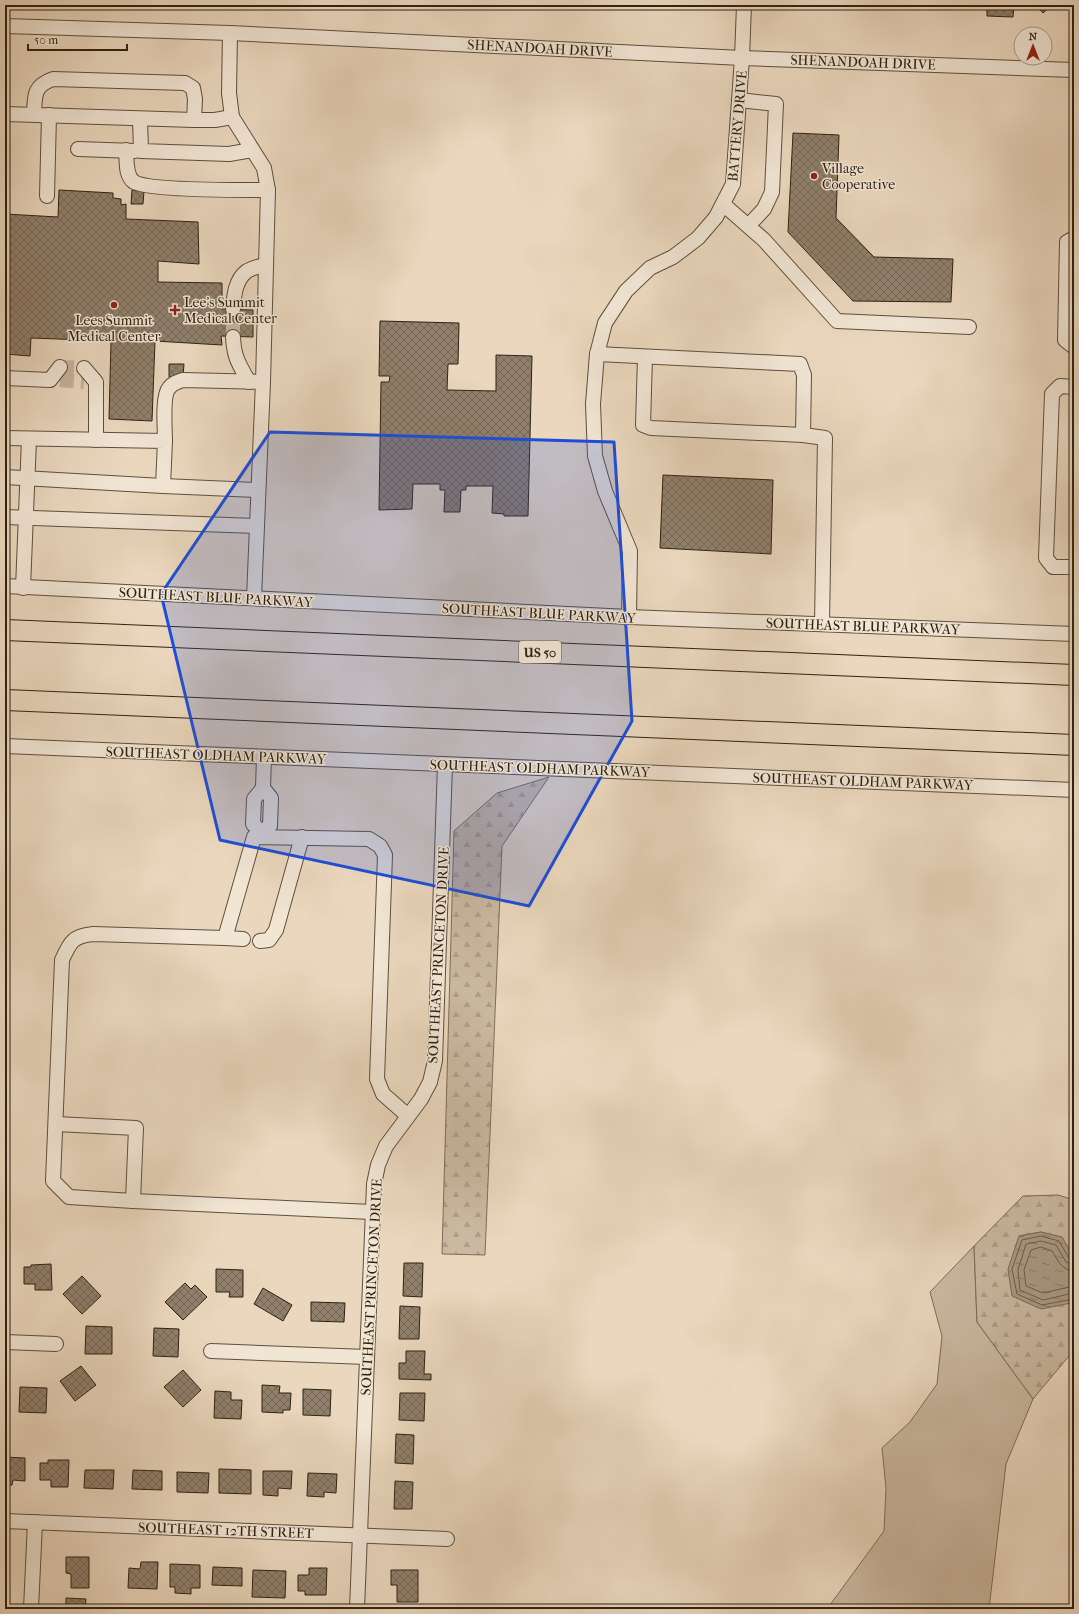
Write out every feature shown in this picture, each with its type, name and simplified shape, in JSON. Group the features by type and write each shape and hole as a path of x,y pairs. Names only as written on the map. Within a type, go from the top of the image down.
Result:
{"highway":[{"name":"US 50","path":"5,630 1074,675"},
{"path":"5,700 1074,745"}],"street":[{"name":"BATTERY DRIVE","path":"629,617 630,551 605,491 595,456 593,404 597,354 605,323 626,291 650,268 673,257 698,238 716,217 734,184 744,5"},
{"name":"SHENANDOAH DRIVE","path":"5,26 230,33 742,58 1074,70"},
{"path":"230,33 229,93 232,117 264,168 268,190 265,264 256,382 258,490 254,598"},
{"path":"34,114 36,91 42,83 53,79 185,83 193,88 195,99 194,120"},
{"path":"739,100 776,104 772,192 764,209 748,226"},
{"path":"5,114 194,120 215,120 232,117"},
{"path":"47,196 49,115"},
{"path":"140,119 141,151"},
{"path":"78,149 229,154 252,150"},
{"path":"126,150 128,175 134,182 147,186 268,190"},
{"path":"723,204 780,257 837,321 969,327"},
{"path":"1074,238 1067,242 1070,275 1070,311 1065,340 1074,347"},
{"path":"233,309 235,292 239,281 248,271 265,264"},
{"path":"232,337 233,351 237,361 256,382"},
{"path":"597,354 800,364 804,375 803,435"},
{"path":"645,357 643,425 651,428 803,435 824,438 822,624"},
{"path":"5,378 56,376"},
{"path":"88,377 96,440"},
{"path":"163,486 166,396 168,389 174,383 183,380 256,382"},
{"path":"1074,387 1060,386 1052,394 1046,558 1054,567 1074,567"},
{"path":"5,438 165,441"},
{"path":"23,588 29,439"},
{"path":"5,477 258,490"},
{"path":"5,517 257,526"},
{"name":"SOUTHEAST BLUE PARKWAY","path":"5,586 629,617 1074,634"},
{"name":"SOUTHEAST OLDHAM PARKWAY","path":"5,746 1074,790"},
{"path":"225,938 254,837 261,834 270,826 271,798 263,788 264,757"},
{"name":"SOUTHEAST PRINCETON DRIVE","path":"357,1609 374,1184 378,1165 386,1146 421,1099 430,1082 435,1061 445,764"},
{"path":"261,834 369,839 380,846 385,856 376,1079 383,1094 408,1116"},
{"path":"260,941 269,940 276,930 302,837"},
{"path":"243,939 93,934 81,935 69,943 62,960 54,1180 69,1197 372,1212"},
{"path":"56,1124 136,1128 133,1201"},
{"path":"5,1342 56,1344"},
{"path":"211,1350 367,1357"},
{"name":"SOUTHEAST 12TH STREET","path":"5,1521 447,1539"},
{"path":"31,1609 35,1522"}],"highlighted area":[{"path":"270,432 614,442 632,721 529,906 220,840 161,594"}],"green space":[{"path":"549,777 502,846 485,1255 442,1254 454,831 497,793"},
{"path":"1058,1195 1074,1200 1074,1258 1062,1238 1041,1232 1019,1236 1071,1303 1074,1298 1074,1350 1033,1399 977,1322 974,1246 1023,1196"},
{"path":"974,1246 977,1322 1033,1399 1006,1464 989,1609 827,1609 884,1531 886,1488 882,1448 910,1422 937,1384 942,1336 930,1292"}],"water":[{"path":"1041,1232 1062,1237 1074,1258 1074,1298 1071,1303 1041,1309 1012,1296 1008,1269 1019,1236"}],"building":[{"path":"987,5 1014,5 1013,17 987,16"},
{"path":"1036,5 1052,5 1043,13"},
{"name":"Village Cooperative","path":"793,133 839,135 836,218 874,257 953,259 951,302 853,301 788,232"},
{"name":"Lees Summit Medical Center","path":"59,190 113,193 113,198 121,199 121,205 126,204 126,219 198,222 199,264 158,261 158,282 222,283 222,309 253,310 253,337 221,336 222,345 155,341 152,421 109,419 111,341 31,338 30,356 5,354 5,214 58,217"},
{"path":"132,190 144,191 143,204 131,204"},
{"path":"380,321 459,323 458,364 448,364 447,390 496,391 496,355 532,356 528,516 504,516 504,514 492,513 493,486 466,486 466,490 461,490 460,512 444,512 445,490 440,490 440,484 413,484 412,509 379,510 381,382 389,382 390,376 379,376"},
{"path":"169,364 184,364 183,377 169,377"},
{"path":"663,475 773,480 771,554 660,548"},
{"path":"404,1263 423,1263 422,1297 403,1296"},
{"path":"51,1264 52,1290 35,1290 35,1284 24,1284 24,1267 31,1267 31,1265"},
{"path":"216,1269 243,1270 243,1297 229,1297 230,1292 216,1292"},
{"path":"82,1276 101,1296 82,1314 63,1294"},
{"path":"185,1283 191,1289 195,1285 207,1297 183,1320 165,1302"},
{"path":"263,1288 292,1305 283,1321 254,1304"},
{"path":"311,1302 345,1303 344,1322 311,1321"},
{"path":"400,1306 420,1307 419,1339 399,1339"},
{"path":"86,1326 112,1327 112,1354 85,1354"},
{"path":"154,1328 179,1329 178,1357 153,1356"},
{"path":"406,1351 425,1351 424,1374 431,1374 431,1380 399,1379 399,1363 406,1363"},
{"path":"81,1366 96,1385 75,1401 60,1381"},
{"path":"183,1370 201,1390 183,1407 164,1387"},
{"path":"262,1385 280,1386 279,1393 291,1393 290,1410 283,1410 283,1413 262,1412"},
{"path":"20,1387 47,1388 46,1413 19,1412"},
{"path":"303,1389 331,1390 330,1416 303,1415"},
{"path":"215,1391 231,1392 231,1400 242,1400 241,1419 214,1418"},
{"path":"400,1393 425,1393 424,1421 399,1420"},
{"path":"396,1434 414,1435 413,1464 395,1463"},
{"path":"5,1457 25,1458 25,1481 13,1480 12,1485 5,1485"},
{"path":"48,1460 69,1460 68,1487 51,1487 51,1480 40,1480 40,1463 48,1463"},
{"path":"219,1469 251,1470 251,1494 219,1493"},
{"path":"85,1470 114,1470 113,1489 84,1488"},
{"path":"133,1470 162,1471 162,1490 132,1489"},
{"path":"263,1471 292,1471 291,1489 278,1488 278,1496 263,1495"},
{"path":"177,1472 209,1473 208,1493 177,1492"},
{"path":"308,1473 337,1474 336,1493 324,1492 324,1497 307,1496"},
{"path":"395,1481 413,1482 412,1509 394,1509"},
{"path":"66,1557 89,1557 89,1588 71,1588 71,1574 66,1573"},
{"path":"141,1562 158,1562 157,1589 128,1588 129,1568 140,1569"},
{"path":"170,1564 200,1565 200,1588 191,1588 191,1594 175,1593 175,1587 170,1587"},
{"path":"213,1567 242,1568 242,1586 212,1585"},
{"path":"309,1568 327,1568 326,1595 305,1595 305,1591 298,1591 298,1575 309,1575"},
{"path":"253,1570 286,1571 285,1598 252,1597"},
{"path":"391,1570 418,1570 418,1602 397,1602 397,1585 391,1585"},
{"path":"66,1598 86,1599 85,1609 66,1609"}],"tunnel":[{"path":"233,309 233,337"},
{"path":"60,367 84,368"},
{"path":"60,380 84,382"}],"place":[{"name":"Village Cooperative","path":"814,176"},
{"name":"Lees Summit Medical Center","path":"114,305"},
{"name":"Lee's Summit Medical Center","path":"175,310"}]}
